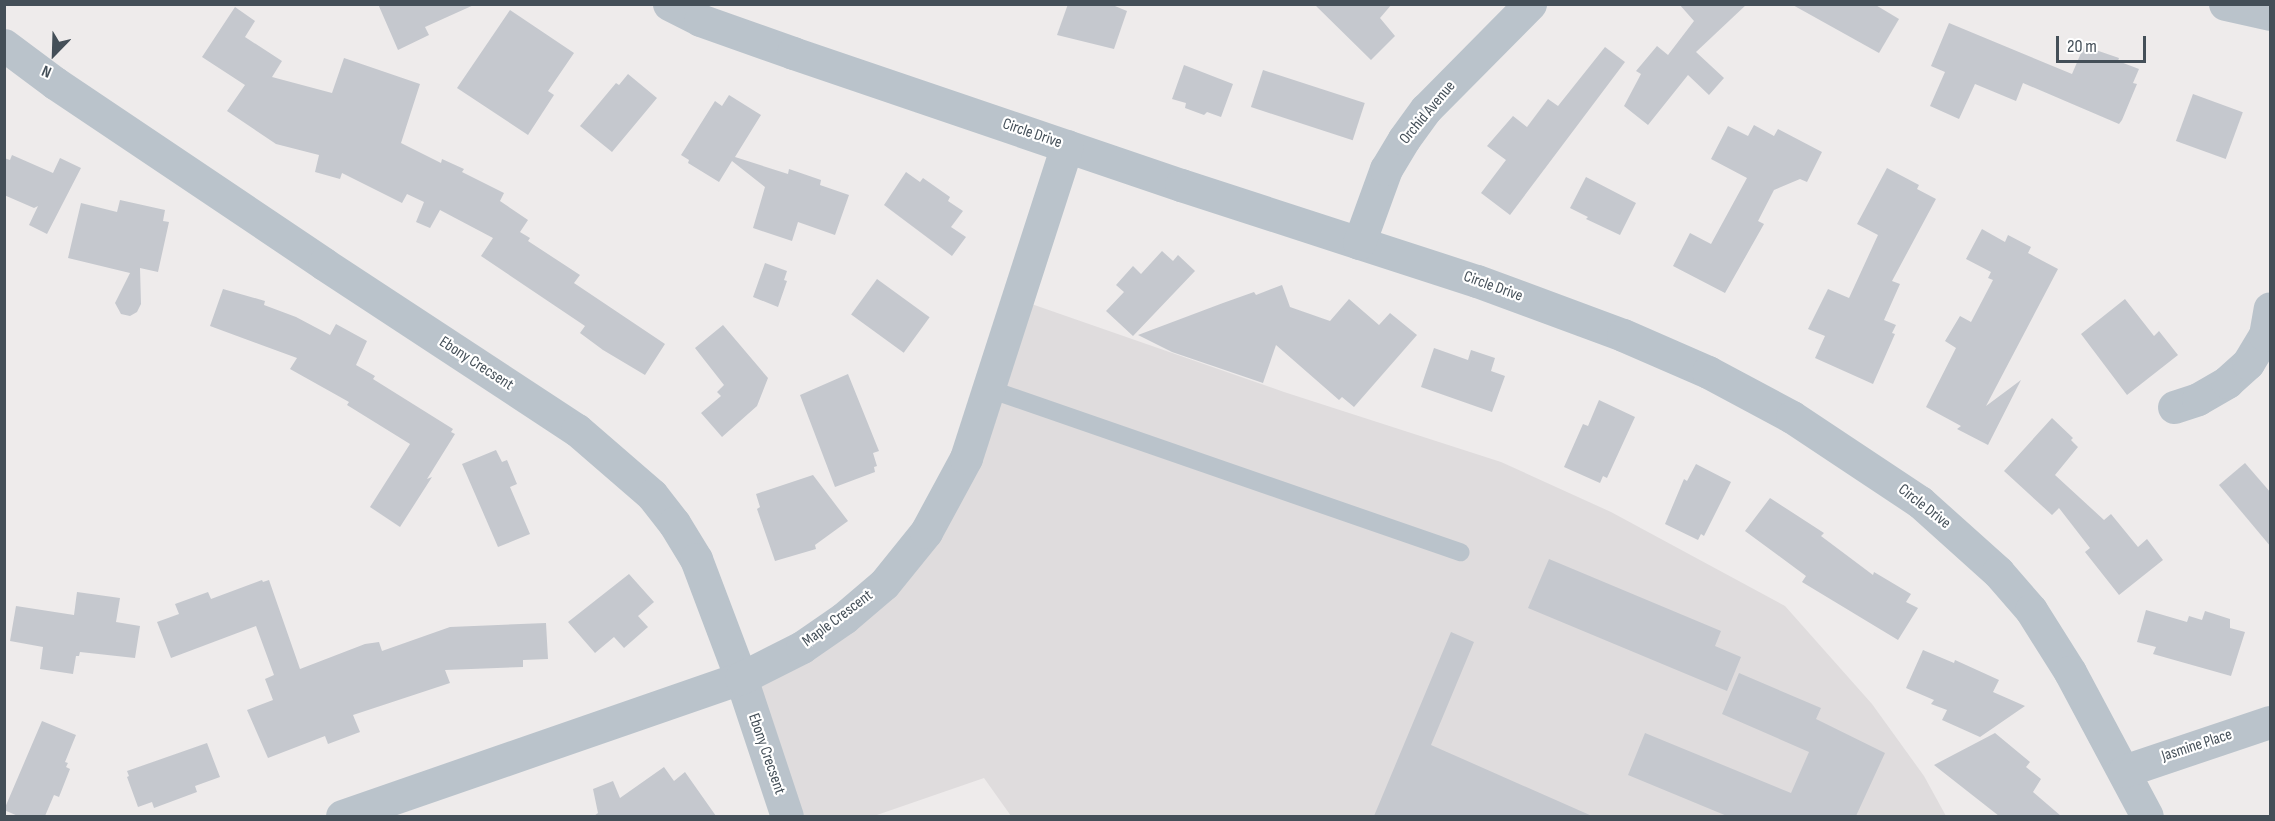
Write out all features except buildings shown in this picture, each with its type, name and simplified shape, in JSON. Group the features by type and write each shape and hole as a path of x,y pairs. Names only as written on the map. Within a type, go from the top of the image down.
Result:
{"street":[{"name":"Circle Drive","path":"669,4 700,20 793,53 1477,281 1623,334 1708,372 1792,417 1910,495 1998,572 2031,610 2070,672 2147,816"},
{"name":"Orchid Avenue","path":"1359,243 1386,170 1404,139 1426,109 1530,4"},
{"path":"2225,4 2271,14"},
{"name":"Ebony Crecsent","path":"4,45 55,83 324,264 577,430 626,470 659,504 696,560 741,678 787,816"},
{"name":"Maple Crescent","path":"342,816 741,678 802,647 844,618 884,584 926,532 966,458 1067,146"},
{"path":"2174,407 2198,399 2227,382 2248,363 2265,335 2271,308"},
{"name":"Jasmine Place","path":"2124,771 2271,722"}],"lane":[{"path":"989,389 1461,552"}],"shaded area":[{"path":"1020,300 1284,392 1501,462 1611,512 1785,606 1872,704 1924,776 1946,816 1011,816 984,778 874,816 791,816 739,669 800,645 926,533"}]}
